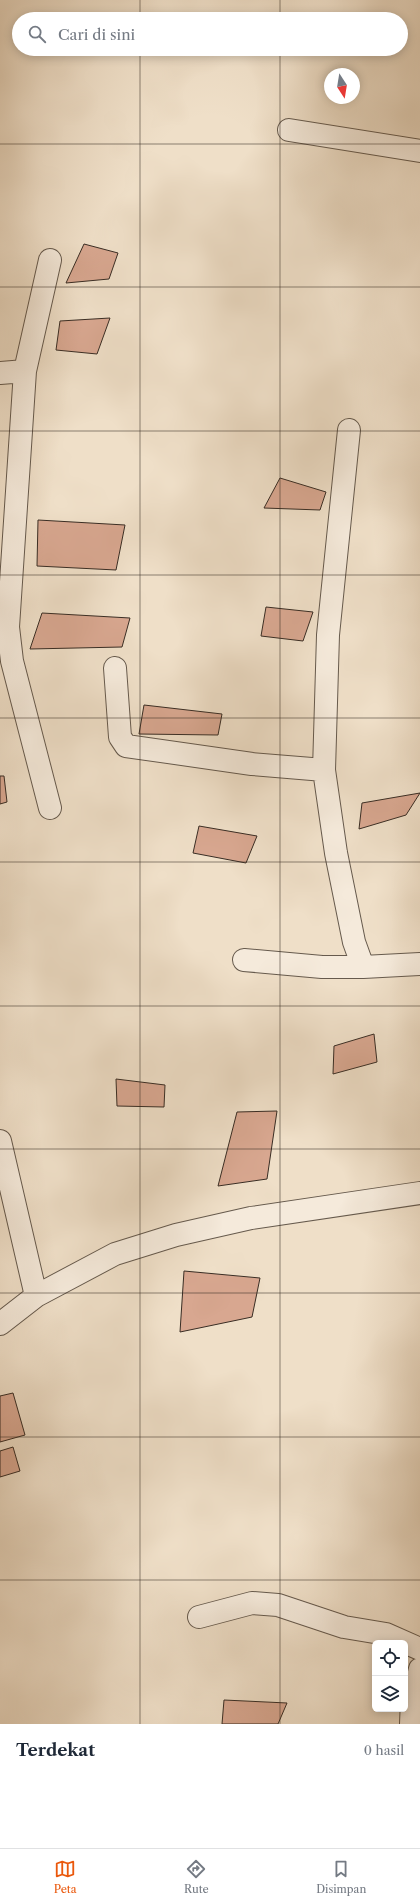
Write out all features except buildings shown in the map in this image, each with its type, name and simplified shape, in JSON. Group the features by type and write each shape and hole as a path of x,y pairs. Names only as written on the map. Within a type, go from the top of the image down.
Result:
{"street":[{"path":"289,130 420,151"},
{"path":"50,260 25,371 8,627 12,662 50,808"},
{"path":"0,373 25,371"},
{"path":"349,430 328,635 324,770 336,853 354,942 363,967"},
{"path":"115,668 120,737 126,746 252,764 324,770"},
{"path":"244,960 322,967 363,967 376,965 420,964"},
{"path":"0,1141 36,1296"},
{"path":"0,1324 36,1296 115,1254 176,1235 251,1218 420,1193"},
{"path":"199,1617 252,1603 278,1605 344,1627 386,1634 420,1648"},
{"path":"411,1724 420,1669"}]}
